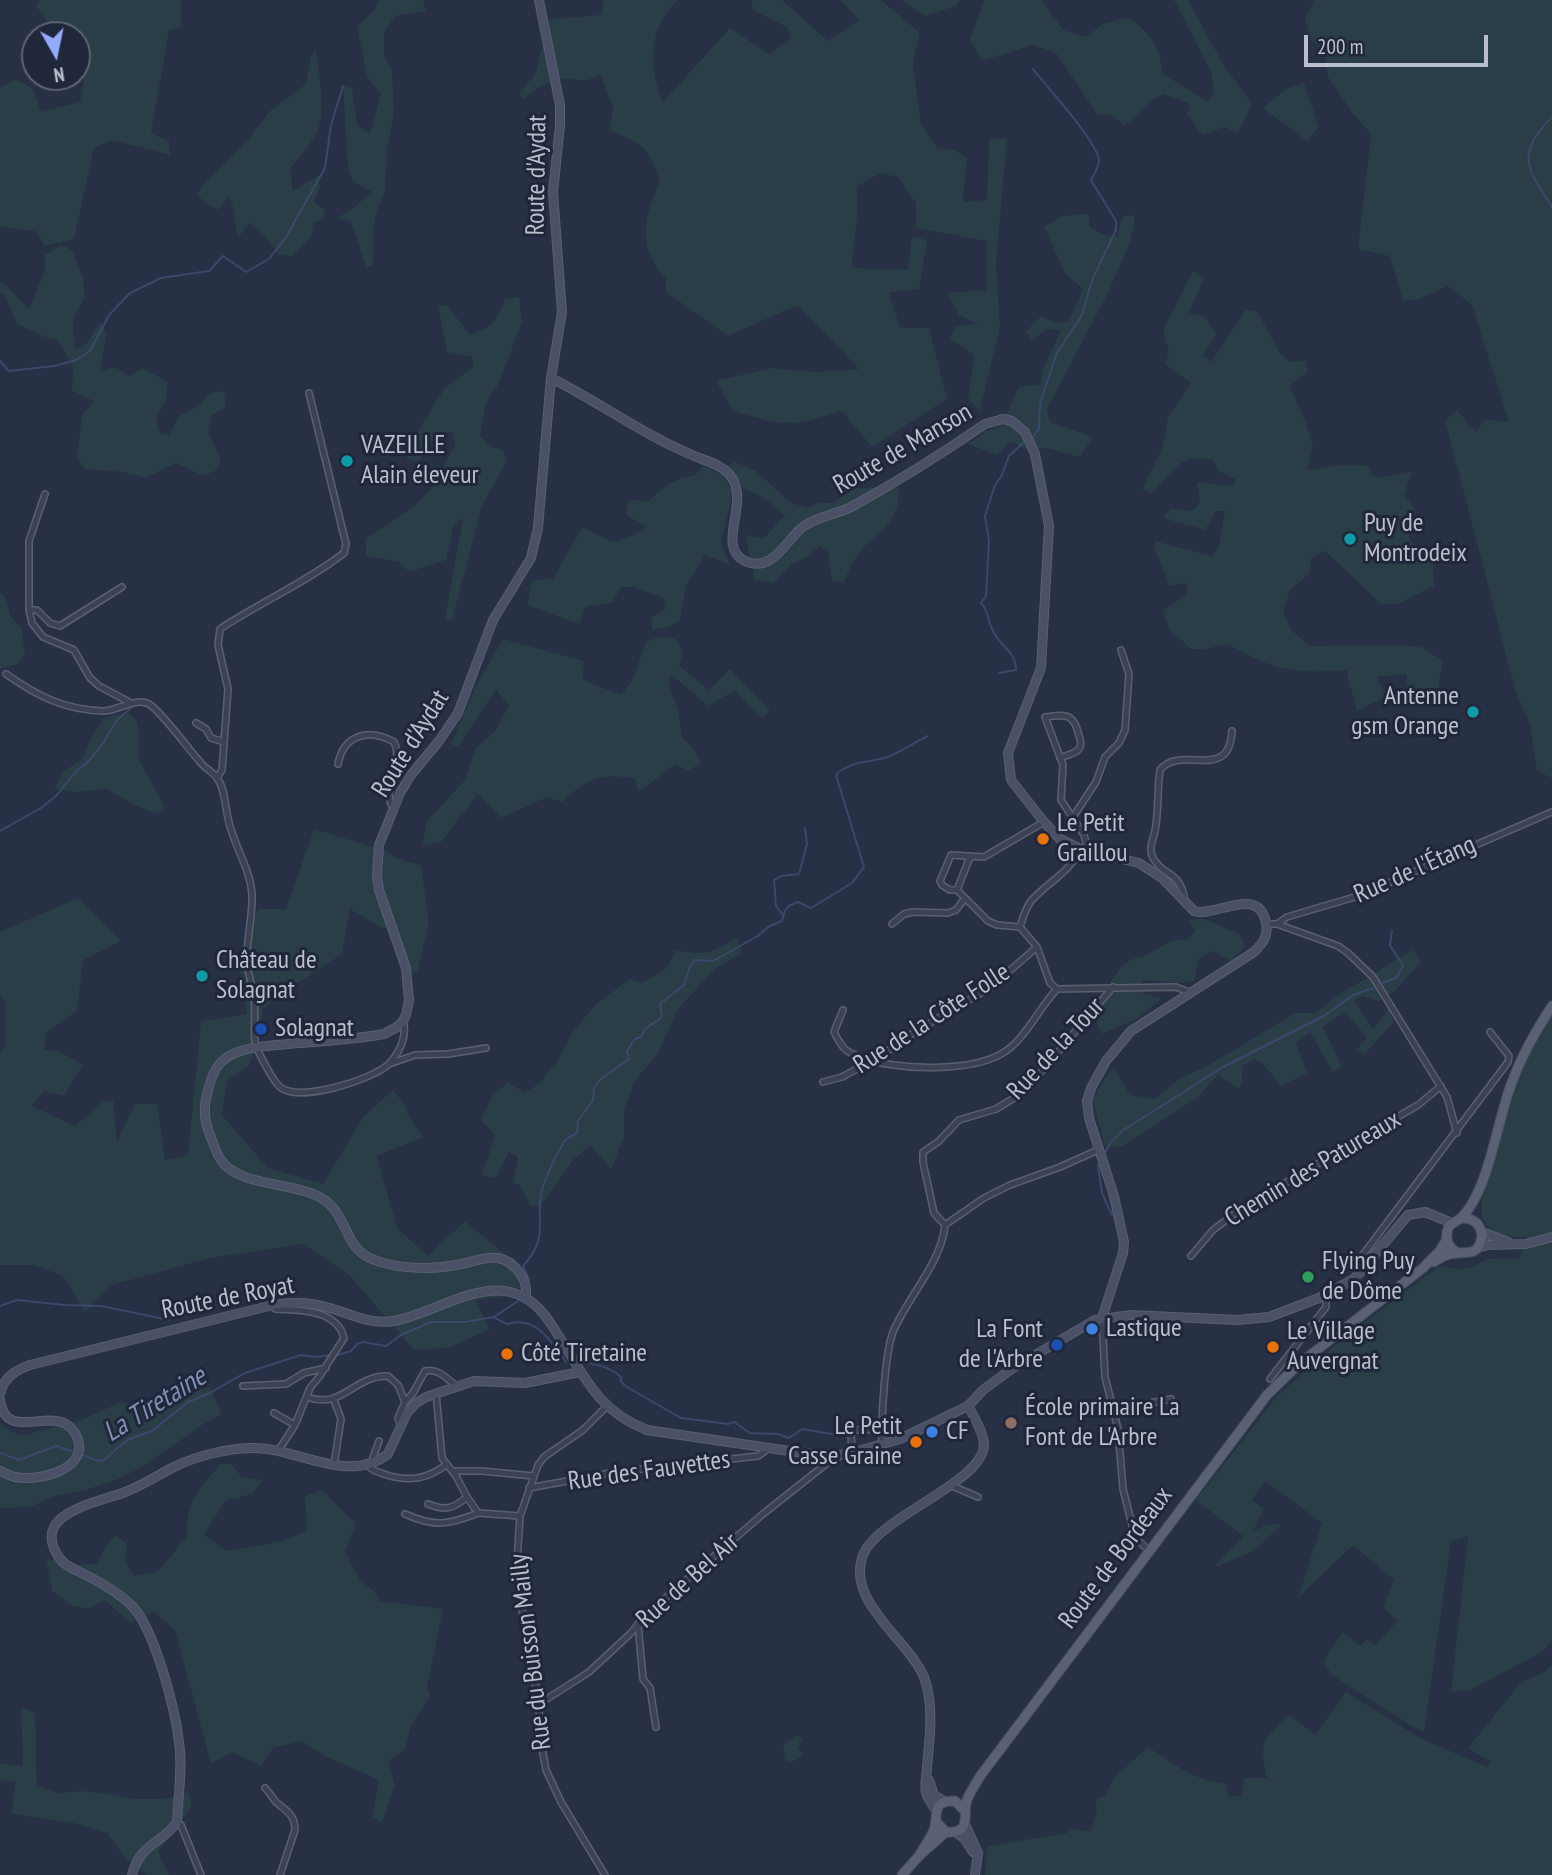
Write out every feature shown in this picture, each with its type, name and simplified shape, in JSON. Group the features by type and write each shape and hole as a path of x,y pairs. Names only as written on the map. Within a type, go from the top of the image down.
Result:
{"main road":[{"name":"Route d'Aydat","path":"403,1021 407,1015 409,1000 406,968 383,903 377,876 379,845 411,775 458,713 493,620 531,558 538,528 551,378 562,312 553,192 560,105 539,0"},
{"name":"Route de Manson","path":"551,378 672,447 723,468 730,474 738,491 737,516 732,535 733,548 738,556 747,562 766,562 775,558 793,536 813,521 863,500 985,424 1003,419 1026,432 1035,454 1049,526 1041,668 1008,753 1008,764 1013,784 1044,822"},
{"path":"1044,822 1060,839 1084,849 1139,863 1163,878 1194,912 1201,914 1232,904 1245,903 1253,905 1261,912 1266,924 1265,938 1254,952 1131,1031 1095,1078 1087,1101 1089,1118 1114,1196 1124,1242 1102,1318"},
{"path":"1447,1236 1457,1221 1468,1212 1481,1182 1511,1084 1526,1047 1552,1006"},
{"path":"403,1021 393,1030 378,1035 256,1048 234,1053 221,1060 212,1077 206,1099 205,1122 222,1162 241,1175 309,1192 326,1201 342,1220 353,1246 362,1255 373,1260 415,1267 438,1267 498,1258 511,1265 525,1282 525,1298 540,1309 580,1372 607,1406 618,1416 647,1430 768,1449 836,1456 923,1429 968,1406 982,1390 1017,1365 1102,1318 1131,1315 1249,1320 1275,1315 1326,1295 1361,1273 1408,1215 1417,1212 1457,1221 1473,1220 1480,1228 1518,1244"},
{"path":"1478,1248 1482,1238 1476,1217 1481,1182"},
{"path":"1430,1213 1447,1236 1452,1249 1458,1253 1470,1254 1488,1245 1518,1244 1552,1237"},
{"name":"Route de Bordeaux","path":"965,1811 967,1800 981,1775 1249,1416 1283,1379 1331,1338 1423,1268 1444,1247 1447,1236"},
{"name":"Route de Bordeaux","path":"1423,1268 1443,1257 1458,1253"},
{"name":"Route de Royat","path":"0,1394 5,1380 11,1374 30,1365 273,1305 307,1303 382,1322 413,1316 485,1291 506,1291 525,1298"},
{"path":"132,1875 135,1862 143,1850 172,1829 177,1822 180,1743 147,1627 133,1607 116,1593 66,1566 58,1558 52,1538 54,1527 60,1520 75,1510 130,1491 175,1466 200,1457 254,1448 347,1467 369,1463 383,1458 391,1450 411,1406 436,1393 455,1385 483,1380 526,1383 580,1372"},
{"path":"0,1400 5,1414 18,1423 57,1420 68,1424 75,1433 79,1447 76,1459 69,1467 55,1473 15,1477 0,1471"},
{"path":"919,1856 936,1822 936,1811 925,1790 930,1720 927,1687 914,1658 870,1606 861,1566 864,1553 871,1542 950,1485 979,1460 984,1441 968,1406"},
{"path":"927,1767 932,1791 938,1798 965,1811 965,1824 977,1847 975,1875"},
{"name":"Route de Bordeaux","path":"950,1802 981,1775"},
{"path":"936,1811 950,1802"},
{"path":"936,1822 970,1844 976,1864"},
{"path":"902,1875 919,1856 965,1824"}],"street":[{"path":"217,778 222,770 229,689 218,645 220,629 245,612 316,575 344,554 346,544 309,393"},
{"path":"45,494 29,541 29,610 32,623 43,637 74,650 90,678 113,695 131,703"},
{"path":"29,610 37,610 50,623 60,626 121,587"},
{"path":"1073,817 1097,782 1105,757 1119,743 1125,730 1129,674 1121,650"},
{"path":"6,674 31,691 60,705 88,710 114,710 131,703 146,702 217,778 231,833 248,873 252,894 247,963 254,998 256,1048 272,1079 287,1092 315,1092 359,1079 415,1055 448,1054 486,1048"},
{"path":"1020,927 1025,910 1032,900 1067,871 1084,849 1084,835 1060,800 1064,775 1045,717 1060,715 1072,718 1076,723 1080,748 1060,758"},
{"path":"196,723 206,729 211,738 224,742"},
{"path":"1185,904 1177,878 1154,861 1151,855 1160,770 1165,763 1173,760 1214,760 1223,756 1231,743 1231,731"},
{"path":"338,764 350,741 358,736 365,734 394,742 398,749 389,799 394,809"},
{"name":"Rue de l'Étang","path":"1277,923 1287,917 1358,895 1552,812"},
{"path":"1044,822 984,857 956,853 951,855 940,881 950,890 957,890 988,921 997,925 1020,927 1037,947 1047,976 1057,989"},
{"path":"957,890 970,857"},
{"path":"892,924 913,912 948,913 956,910 965,898"},
{"path":"1266,924 1277,923 1338,946 1373,977 1447,1097 1457,1133"},
{"name":"Rue de la Côte Folle","path":"823,1082 842,1077 871,1061 991,987 1037,947"},
{"name":"Rue de la Tour","path":"945,1225 934,1213 923,1152 938,1142 960,1119 996,1109 1024,1092 1113,987"},
{"path":"1057,989 1176,987 1191,993"},
{"path":"843,1010 834,1032 846,1051 892,1066 947,1068 989,1059 1005,1052 1016,1042 1057,989"},
{"path":"389,1064 405,1036 403,1021"},
{"path":"1361,1273 1356,1264 1508,1062 1509,1056 1490,1031"},
{"name":"Chemin des Patureaux","path":"1191,1256 1213,1230 1241,1209 1418,1105 1441,1086"},
{"path":"881,1444 892,1334 929,1268 944,1236 945,1225 984,1198 1010,1185 1098,1150"},
{"path":"1381,1231 1389,1238"},
{"path":"1270,1379 1326,1307 1326,1295"},
{"path":"273,1305 275,1309 308,1311 322,1316 340,1327 343,1334 343,1343 310,1388 295,1425 278,1451"},
{"path":"1102,1318 1104,1371 1119,1434 1121,1478 1135,1537 1149,1550"},
{"path":"243,1386 286,1384 304,1373 326,1368"},
{"path":"401,1426 398,1418 425,1371 429,1369 441,1373 455,1385"},
{"path":"307,1397 334,1400 354,1386 383,1376 393,1379 405,1402"},
{"path":"436,1393 440,1451 446,1465 453,1471 478,1513"},
{"path":"1113,1410 1171,1399"},
{"path":"334,1400 341,1419 334,1465"},
{"name":"Rue du Buisson Mailly","path":"605,1875 550,1781 540,1737 539,1704 517,1573 520,1516 533,1476 544,1457 583,1430 607,1406"},
{"path":"274,1413 295,1425"},
{"path":"852,1452 851,1433 854,1430 881,1429"},
{"path":"379,1440 369,1463 373,1471 409,1479 433,1474 446,1465"},
{"name":"Rue des Fauvettes","path":"529,1488 632,1470 758,1456 768,1449"},
{"name":"Rue de Bel Air","path":"539,1704 589,1672 649,1612 763,1514 836,1456"},
{"path":"453,1471 533,1476"},
{"path":"950,1485 978,1497"},
{"path":"428,1504 447,1509 456,1507 467,1497"},
{"path":"405,1514 425,1522 442,1524 478,1513 520,1516"},
{"path":"639,1624 643,1679 650,1688 656,1727"},
{"path":"265,1788 274,1800 292,1814 295,1822 295,1830 280,1875"},
{"path":"177,1822 181,1825 201,1875"}],"shaded area":[{"path":"40,0 181,0 181,27 169,30 151,133 169,141 170,155 111,140 94,148 74,239 45,246 35,231 0,227 0,88 15,79 21,82 21,91 34,91 41,112 80,102 82,91 91,91 91,21 46,21 36,5"},
{"path":"379,0 423,0 426,11 395,16 384,33 384,55 392,71 394,114 387,148 385,193 374,222 373,266 366,267 351,221 337,218 355,207 372,191 353,182 348,168 343,86 352,88 357,125 370,134 381,94 367,77 357,26 375,10"},
{"path":"604,0 678,0 661,23 654,48 655,75 663,102 730,28 769,54 791,38 788,28 753,10 751,0 782,0 828,41 859,20 840,0 881,0 920,33 913,64 921,125 938,148 952,149 967,157 963,202 987,200 989,139 1007,138 996,264 1000,326 980,411 968,400 974,355 950,339 955,327 978,324 959,315 948,293 986,290 987,241 916,228 916,203 898,177 880,173 857,187 858,207 852,268 908,270 912,236 927,240 919,289 889,292 900,328 929,328 947,399 872,447 842,411 800,423 773,422 733,411 716,381 771,368 817,372 859,369 798,305 728,336 666,292 666,278 650,255 646,232 650,207 660,182 648,153 637,143 609,130 613,108 601,75 585,81 565,78 541,86 522,100 519,92 535,75 550,19 601,15"},
{"path":"901,0 960,0 956,6 925,16"},
{"path":"984,0 1042,0 1063,30 1086,37 1103,24 1128,17 1153,41 1163,74 1207,101 1214,94 1211,72 1174,0 1188,0 1223,64 1252,104 1238,133 1224,127 1202,135 1187,114 1190,104 1164,94 1150,101 1125,126 1111,115 1097,114 1056,53 1033,45 982,61 970,40"},
{"path":"1314,0 1552,0 1552,778 1537,771 1530,724 1516,693 1445,420 1457,410 1476,432 1485,419 1509,422 1472,305 1448,286 1419,299 1403,301 1390,256 1358,249 1371,134 1353,114 1328,77 1325,53 1311,40 1305,19"},
{"path":"316,50 321,119 317,132 290,168 293,191 319,175 320,188 314,202 325,210 324,219 314,222 311,237 292,256 279,255 263,234 249,223 238,238 229,196 218,210 197,195 270,111 306,84 311,56"},
{"path":"1304,83 1319,127 1307,141 1263,108 1286,89"},
{"path":"1088,214 1090,227 1104,235 1117,236 1123,216 1134,215 1129,245 1108,293 1047,409 1050,422 1093,437 1080,457 1047,448 1025,449 1010,441 997,455 968,444 988,430 1001,426 1019,387 1041,384 1042,371 1061,330 1047,329 1032,340 1026,331 1041,316 1055,323 1069,321 1083,289 1065,273 1044,227 1062,216"},
{"path":"61,245 72,250 83,277 85,297 74,316 76,350 86,344 101,321 106,334 100,372 115,367 129,376 143,368 168,382 166,400 156,419 160,433 169,435 179,416 196,407 211,393 224,391 226,407 211,416 208,432 221,460 217,470 203,476 176,463 146,478 123,472 85,469 77,457 82,415 94,401 72,391 73,367 58,340 17,324 5,295 0,293 0,282 29,309 45,270 45,255"},
{"path":"1193,271 1204,279 1189,313 1205,317 1217,334 1203,355 1211,362 1246,310 1257,311 1280,353 1289,362 1305,360 1308,371 1290,386 1313,446 1307,470 1338,465 1370,466 1370,474 1380,478 1412,471 1404,496 1415,508 1417,523 1409,532 1410,541 1418,547 1432,547 1434,586 1398,604 1381,604 1325,551 1311,558 1309,574 1290,590 1283,612 1292,631 1310,646 1421,647 1443,661 1438,688 1407,695 1407,674 1377,677 1386,696 1357,711 1346,670 1284,669 1258,660 1228,644 1191,649 1169,629 1163,611 1187,593 1187,583 1170,586 1154,547 1155,541 1212,556 1219,547 1225,511 1216,511 1205,530 1163,518 1171,509 1192,511 1200,503 1197,482 1233,486 1236,479 1220,472 1212,460 1191,459 1177,466 1152,493 1142,489 1163,446 1168,417 1191,383 1165,364 1169,352 1163,330"},
{"path":"519,297 522,322 498,385 486,403 480,436 490,447 503,450 507,460 482,506 452,620 445,619 463,518 454,524 446,560 409,572 399,562 366,556 366,538 412,508 430,490 455,445 452,432 437,434 418,462 406,459 423,422 444,389 473,367 472,357 447,352 438,306 447,305 470,335 492,323 505,299"},
{"path":"735,462 756,471 791,503 808,508 818,503 833,503 855,488 898,488 896,510 887,525 859,553 843,583 832,581 828,551 820,546 794,563 773,583 755,580 745,535 764,538 785,515 761,496 743,488 729,465"},
{"path":"702,466 723,475 733,492 721,542 730,565 705,555 686,586 680,621 669,627 652,630 651,618 665,609 664,598 633,587 621,587 612,603 586,606 579,624 527,605 532,580 553,579 582,527 613,542 635,535 646,526 626,515 628,500 649,501 670,484 695,475"},
{"path":"0,592 6,599 11,617 21,627 25,653 18,664 0,669"},
{"path":"661,636 676,639 683,653 679,665 709,690 730,669 770,710 763,718 734,691 708,706 673,676 668,681 679,714 682,737 694,749 701,763 688,771 675,764 639,792 635,778 595,779 587,782 562,802 547,797 501,818 478,794 441,842 422,846 427,821 465,780 475,749 495,731 509,706 496,689 458,747 451,744 475,688 503,639 584,661 583,680 621,695 633,679 646,642"},
{"path":"130,713 138,723 139,760 165,806 157,814 134,805 107,789 77,792 54,789 64,771 83,758 91,738 105,717"},
{"path":"314,829 384,850 396,858 421,865 429,922 418,971 411,974 395,928 382,928 350,909 342,954 276,997 263,1009 256,1048 249,1066 227,1080 222,1115 268,1168 323,1184 363,1117 393,1090 406,1106 408,1116 423,1137 377,1156 397,1228 428,1256 465,1221 508,1257 520,1287 514,1295 475,1300 490,1329 448,1348 414,1350 350,1276 304,1244 210,1258 112,1285 85,1312 63,1276 34,1265 0,1265 0,1053 5,1045 6,1002 0,996 0,932 78,898 121,941 83,960 77,1011 46,1033 44,1050 59,1051 83,1065 64,1096 44,1091 32,1106 75,1126 104,1101 113,1100 117,1141 135,1104 157,1104 165,1160 188,1155 201,1021 247,1014 238,957 258,909 286,909"},
{"path":"1200,918 1240,934 1245,946 1230,961 1213,951 1199,959 1194,981 1177,983 1142,980 1143,994 1162,998 1137,1019 1102,1034 1095,1019 1108,987 1122,966 1167,943 1186,940 1196,931 1188,921"},
{"path":"736,937 742,953 716,968 678,1009 657,1055 635,1080 624,1110 624,1137 611,1170 591,1145 574,1159 540,1207 530,1206 520,1185 513,1183 518,1157 509,1152 496,1178 482,1175 495,1135 481,1120 492,1096 508,1082 525,1093 541,1082 560,1057 573,1031 596,1004 630,979 642,983 667,968 675,950 707,952"},
{"path":"1413,950 1421,961 1395,991 1379,1001 1362,996 1354,1000 1373,1029 1388,1009 1394,1022 1365,1054 1355,1051 1367,1038 1345,1011 1323,1027 1342,1066 1333,1072 1310,1032 1296,1043 1307,1073 1281,1086 1263,1064 1255,1059 1242,1066 1239,1089 1218,1075 1198,1097 1123,1146 1105,1147 1093,1100 1104,1079 1114,1068 1130,1095 1155,1099 1179,1079 1214,1062 1295,1013 1315,1013 1340,994"},
{"path":"1552,1015 1552,1640 1544,1651 1470,1690 1451,1692 1468,1536 1451,1541 1424,1732 1332,1675 1323,1661 1343,1632 1360,1646 1367,1639 1376,1646 1397,1621 1383,1607 1394,1580 1353,1545 1298,1598 1322,1523 1265,1481 1252,1500 1264,1509 1253,1531 1269,1524 1281,1525 1254,1551 1213,1568 1243,1536 1196,1500 1277,1396 1335,1345 1428,1274 1441,1266 1458,1269 1472,1267 1488,1259 1520,1258 1526,1237 1510,1237 1495,1233 1487,1227 1482,1217 1482,1194 1516,1083 1531,1044"},
{"path":"210,1387 222,1414 144,1466 118,1479 83,1491 58,1495 30,1507 0,1508 0,1420 4,1427 21,1436 81,1420 121,1402 137,1405"},
{"path":"221,1464 231,1464 242,1477 263,1480 252,1494 225,1501 204,1535 227,1551 278,1541 307,1530 305,1496 322,1490 356,1524 345,1551 360,1580 375,1592 379,1601 443,1609 427,1687 430,1696 410,1728 405,1750 388,1761 395,1785 382,1823 372,1817 379,1780 329,1758 301,1741 273,1748 261,1766 232,1752 211,1764 175,1630 154,1612 130,1623 105,1600 88,1609 73,1606 52,1591 46,1558 78,1565 97,1564 105,1547 116,1535 127,1544 125,1561 134,1576 157,1572 187,1537 191,1505 205,1481"},
{"path":"1552,1665 1552,1875 985,1875 987,1846 1067,1833 1069,1829 1091,1831 1097,1799 1104,1796 1115,1777 1148,1747 1194,1775 1226,1784 1229,1797 1241,1795 1244,1778 1267,1778 1263,1748 1273,1730 1290,1715 1315,1735 1346,1692 1422,1739 1487,1767 1491,1762 1468,1748 1522,1681 1542,1674"},
{"path":"21,1708 34,1712 37,1786 58,1793 81,1791 132,1799 165,1799 188,1792 192,1806 158,1852 169,1875 147,1875 126,1859 107,1833 74,1823 11,1814 16,1782 2,1780 0,1783 0,1763 23,1766"},
{"path":"797,1735 803,1739 798,1748 803,1755 792,1762 785,1760 783,1745"}],"waterway":[{"path":"1033,69 1080,126 1095,149 1099,162 1091,180 1116,221 1116,230 1093,278 1081,317 1057,353 1040,403 1039,428 1034,436"},
{"path":"0,361 9,371 54,366 76,360 90,351 109,315 130,293 161,278 209,271 223,256 246,272 269,259 286,237 325,168 331,125 343,86"},
{"path":"1552,117 1540,130 1529,152 1531,171 1552,207"},
{"path":"999,673 1016,670 1014,659 994,633 986,609 981,603 986,596 989,541 985,516 995,485 1009,456 1024,442"},
{"path":"0,831 41,808 57,795 102,745 117,720 132,707"},
{"path":"529,1279 523,1266 539,1239 542,1189 560,1149 567,1139 577,1133 578,1121 593,1100 594,1088 600,1080 629,1059 627,1051 635,1039 641,1037 645,1029 662,1016 660,1004 684,985 690,966 695,960 713,961 782,921 785,911 791,905 798,902 811,908 852,883 864,867 836,775 854,764 888,757 928,736"},
{"path":"783,915 776,906 774,880 781,876 799,874 807,844 805,828"},
{"path":"1383,983 1397,977 1403,966 1390,945 1392,931"},
{"path":"1105,1153 1122,1131 1223,1067 1324,1016 1353,995 1373,988"},
{"path":"1098,1165 1102,1193 1112,1215"},
{"path":"0,1306 17,1300 101,1306 169,1320"},
{"path":"494,1317 518,1301"},
{"name":"La Tiretaine","path":"338,1355 351,1351 363,1342 386,1346 401,1335 431,1322 465,1322 493,1317 507,1324 518,1322 535,1327 549,1339 566,1362"},
{"name":"La Tiretaine","path":"80,1454 99,1461 104,1460 127,1440 152,1431 188,1402 245,1373 301,1355 330,1355"},
{"name":"La Tiretaine","path":"579,1362 612,1371 621,1377 621,1382 627,1387 681,1418 728,1424 734,1422 750,1433 778,1434 789,1438 802,1429 849,1437"},
{"name":"La Tiretaine","path":"0,1453 19,1460 56,1446 75,1452"}],"place":[{"name":"VAZEILLE Alain éleveur","path":"347,461"},
{"name":"Puy de Montrodeix","path":"1350,539"},
{"name":"Antenne gsm Orange","path":"1473,712"},
{"name":"Le Petit Graillou","path":"1043,839"},
{"name":"Château de Solagnat","path":"202,976"},
{"name":"Solagnat","path":"261,1029"},
{"name":"Flying Puy de Dôme","path":"1308,1277"},
{"name":"Lastique","path":"1092,1329"},
{"name":"La Font de l'Arbre","path":"1057,1345"},
{"name":"Le Village Auvergnat","path":"1273,1347"},
{"name":"Côté Tiretaine","path":"507,1354"},
{"name":"École primaire La Font de L'Arbre","path":"1011,1423"},
{"name":"CF","path":"932,1432"},
{"name":"Le Petit Casse Graine","path":"916,1442"}]}
